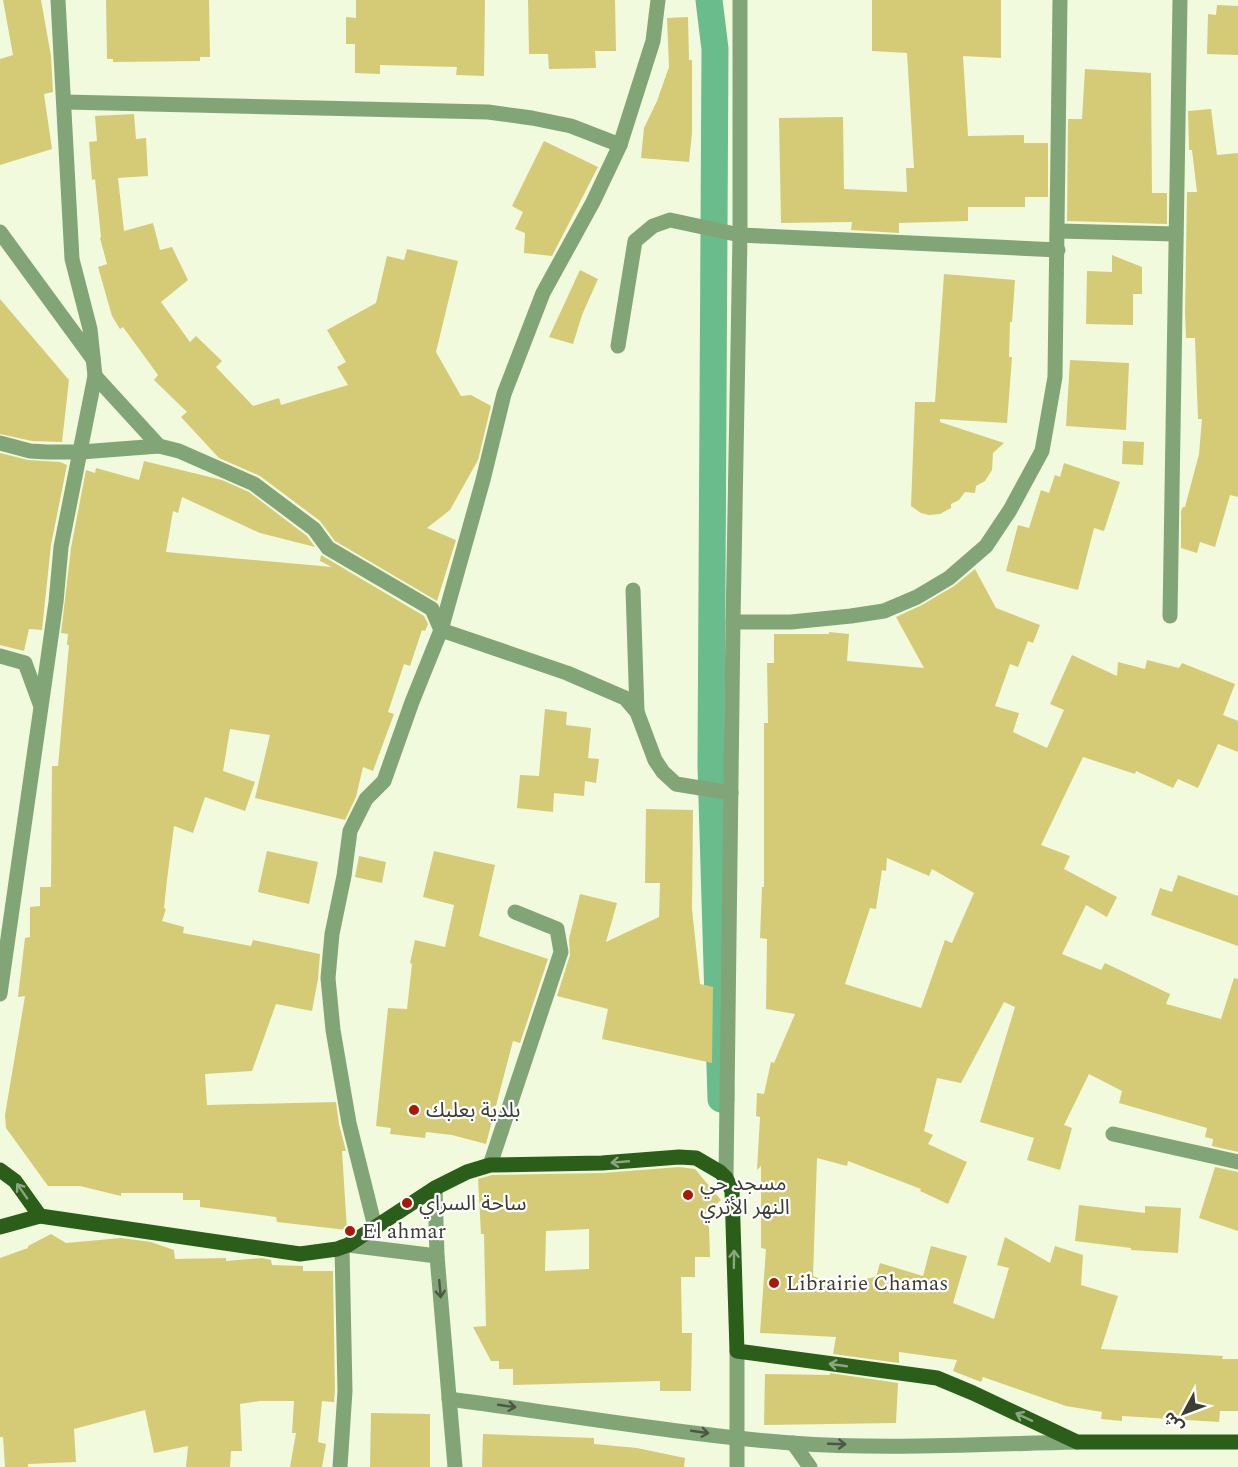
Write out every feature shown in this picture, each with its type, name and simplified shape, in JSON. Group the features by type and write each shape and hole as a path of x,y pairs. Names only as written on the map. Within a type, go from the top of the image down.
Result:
{"main road":[{"path":"0,1227 40,1216 300,1254 345,1246 435,1188 466,1172 490,1166 602,1163 679,1156 696,1158 726,1178 732,1191 737,1351 937,1378 1077,1442 1238,1442"},
{"path":"0,1170 15,1181 40,1216"}],"street":[{"path":"0,994 62,547 95,369 90,329 72,259 58,0"},
{"path":"375,1227 349,1123 333,1030 328,978 332,934 344,876 350,831 366,799 384,781 441,630 483,480 504,394 543,293 593,202 620,145 653,41 658,0"},
{"path":"726,1178 724,792 733,622 740,235 740,0"},
{"path":"733,622 791,622 851,616 884,610 917,597 948,578 986,546 1010,510 1042,451 1055,377 1060,0"},
{"path":"1170,616 1180,0"},
{"path":"64,102 489,112 571,126 620,145"},
{"path":"618,346 634,241 653,226 670,220 740,235 1058,250"},
{"path":"1058,231 1176,234"},
{"path":"0,232 95,369 159,446"},
{"path":"0,443 30,451 81,452 159,446 179,451 254,484 314,529 328,548 432,609 441,630 611,691 625,698 637,712"},
{"path":"633,590 637,712 655,760 663,772 676,784 724,792"},
{"path":"0,656 25,663 41,706"},
{"path":"490,1166 561,952 557,929 515,912"},
{"path":"1113,1134 1238,1162"},
{"path":"435,1188 437,1256 454,1467"},
{"path":"340,1467 345,1390 345,1246 437,1256"},
{"path":"737,1351 737,1467"},
{"path":"449,1399 793,1443 909,1447 1077,1442"},
{"path":"793,1443 810,1467"}],"building":[{"path":"3,0 41,0 51,56 53,92 44,94 52,149 0,165 0,59 13,55"},
{"path":"106,0 209,0 210,57 200,57 200,61 113,62 113,59 107,59"},
{"path":"356,0 485,0 484,76 456,75 457,67 380,65 380,74 355,73 355,44 346,44 346,17 356,18"},
{"path":"528,0 615,0 616,51 595,51 596,68 549,69 548,54 529,54"},
{"path":"872,0 1001,0 1001,58 963,56 968,136 1024,135 1024,143 1048,143 1048,197 1025,197 1025,207 968,207 968,221 899,223 899,233 851,230 852,222 781,223 779,118 843,117 844,189 907,192 906,168 914,168 907,53 872,51"},
{"path":"1217,5 1238,6 1238,55 1207,54 1208,14 1216,15"},
{"path":"688,17 689,60 692,60 692,133 689,162 641,158 644,128 669,67 667,18"},
{"path":"1085,69 1151,73 1152,193 1167,193 1167,224 1067,221 1068,119 1082,119"},
{"path":"1211,109 1217,155 1238,153 1238,497 1230,495 1215,547 1200,542 1197,553 1181,548 1181,511 1185,507 1199,454 1202,419 1198,419 1195,338 1186,338 1187,192 1197,192 1192,150 1189,150 1188,111"},
{"path":"134,114 136,139 146,138 148,176 118,178 124,231 153,223 160,250 172,247 188,280 161,302 190,342 196,336 222,361 216,367 253,406 279,398 281,405 348,385 337,367 346,362 327,330 376,303 387,256 404,260 407,249 458,261 436,352 461,396 471,395 491,406 478,460 450,510 427,528 456,540 437,601 335,541 320,521 260,476 219,458 181,417 187,412 154,380 158,375 123,327 120,329 112,316 98,267 107,264 100,238 89,142 97,141 95,116"},
{"path":"544,141 598,167 552,256 524,253 525,233 515,229 523,212 512,206"},
{"path":"1112,255 1142,267 1142,294 1133,294 1133,325 1086,324 1087,271 1112,272"},
{"path":"580,270 598,279 582,315 573,344 549,337"},
{"path":"944,274 1015,280 1012,322 1010,322 1009,357 1012,357 1007,423 940,419 940,422 1004,443 993,453 992,470 985,481 976,486 975,493 965,492 959,500 951,504 951,508 940,514 929,515 911,506 915,402 935,402"},
{"path":"0,299 69,380 62,442 32,441 0,434"},
{"path":"1070,360 1129,363 1126,430 1066,426"},
{"path":"1123,441 1144,442 1143,465 1122,464"},
{"path":"0,453 28,460 60,462 67,465 51,545 42,630 29,629 24,651 0,645"},
{"path":"144,461 222,480 249,492 307,536 315,547 260,533 182,497 178,513 173,511 166,552 332,567 320,561 321,555 424,616 428,624 425,631 422,630 410,666 404,664 388,712 394,714 373,771 363,767 356,797 345,820 255,798 270,735 230,729 223,771 255,782 245,811 205,797 193,833 174,826 164,908 166,909 162,921 184,927 183,933 251,946 253,940 320,954 312,1011 276,1004 252,1071 205,1074 207,1105 336,1102 346,1151 342,1151 347,1230 277,1222 276,1217 200,1207 200,1200 183,1200 183,1193 121,1193 121,1196 80,1186 48,1186 6,1128 5,1115 25,996 18,997 25,938 30,937 30,907 40,906 40,887 51,887 52,766 58,766 69,645 67,645 68,634 61,633 71,548 86,470 95,473 96,468 139,480"},
{"path":"1064,463 1120,482 1104,531 1094,528 1078,590 1006,571 1018,525 1029,528 1041,490 1049,493 1055,475 1060,477"},
{"path":"975,569 996,608 1040,625 1033,643 1028,641 1018,667 1010,664 995,706 1019,713 1013,732 1047,748 1064,710 1050,704 1072,655 1117,676 1118,662 1145,669 1147,660 1179,668 1182,663 1235,684 1223,715 1238,721 1238,752 1218,744 1198,788 1178,779 1173,788 1136,771 1135,774 1083,757 1041,845 1070,856 1064,869 1117,897 1107,917 1086,905 1062,954 1101,970 1105,963 1170,994 1166,1004 1221,1019 1234,978 1238,979 1238,1152 1212,1146 1213,1139 1205,1137 1207,1128 1119,1103 1122,1091 1089,1074 1064,1125 1072,1128 1060,1170 1027,1160 1034,1138 980,1122 1015,1007 1004,1002 961,1083 937,1078 924,1131 933,1135 928,1144 967,1162 948,1204 920,1191 921,1189 848,1161 847,1166 817,1158 813,1276 818,1278 817,1287 876,1277 880,1263 923,1276 931,1246 967,1256 953,1303 994,1319 1009,1268 997,1265 1005,1237 1050,1263 1055,1246 1083,1255 1081,1285 1118,1296 1101,1349 1223,1356 1222,1359 1238,1359 1238,1411 1220,1411 1219,1422 1122,1416 1122,1421 1101,1419 1102,1412 1066,1406 983,1377 981,1382 953,1371 957,1360 899,1352 899,1363 833,1354 836,1337 760,1333 766,1249 761,1248 761,1166 757,1170 760,1117 756,1116 757,1093 764,1094 771,1062 774,1063 795,1014 766,1009 767,939 760,938 762,887 764,887 764,723 768,723 767,663 774,663 774,634 829,634 829,632 849,634 847,661 924,668 896,617 954,586","holes":["887,858 929,876 932,869 974,893 952,943 945,940 921,1008 845,984 870,908 876,909 882,870 886,871"]},
{"path":"545,709 567,712 566,725 591,728 588,758 599,759 596,783 585,781 584,796 554,793 553,812 517,808 520,775 539,776"},
{"path":"646,809 693,810 692,909 700,984 713,987 712,1063 602,1039 608,1009 557,996 570,955 569,939 580,894 617,903 606,942 659,917 660,883 645,883"},
{"path":"267,851 318,862 309,904 258,892"},
{"path":"434,851 495,865 479,936 548,959 520,1043 513,1041 486,1144 452,1135 426,1132 425,1138 390,1134 391,1128 376,1126 388,1008 407,1009 412,964 410,963 415,940 445,947 454,905 423,897"},
{"path":"359,856 386,862 382,883 355,877"},
{"path":"1178,875 1238,896 1238,946 1151,915 1160,888 1172,892"},
{"path":"679,1167 695,1169 721,1200 701,1218 709,1227 710,1257 695,1257 695,1277 681,1277 682,1333 692,1333 691,1391 660,1391 660,1381 513,1385 513,1369 499,1369 499,1361 491,1361 473,1327 486,1326 484,1234 481,1234 478,1179 492,1175 603,1173","holes":["589,1229 589,1269 545,1271 546,1231"]},
{"path":"1215,1167 1238,1172 1238,1231 1199,1218"},
{"path":"1079,1205 1145,1213 1145,1206 1181,1208 1178,1253 1131,1250 1131,1248 1075,1241"},
{"path":"51,1234 66,1243 121,1238 151,1242 174,1250 175,1259 226,1258 226,1261 262,1258 271,1260 272,1265 303,1266 303,1271 333,1271 335,1391 334,1402 322,1401 318,1442 326,1444 322,1467 290,1467 296,1433 292,1433 294,1401 260,1401 240,1404 242,1451 231,1451 230,1467 186,1467 188,1446 154,1453 145,1410 74,1429 76,1462 5,1467 3,1437 0,1437 0,1258 28,1248"},
{"path":"830,1373 898,1383 896,1423 764,1425 765,1374 830,1375"},
{"path":"371,1413 430,1414 430,1467 370,1467"},
{"path":"483,1434 594,1438 594,1444 637,1448 685,1458 684,1467 482,1467"}],"waterway":[{"path":"709,0 715,49 711,766 721,1099"}],"place":[{"name":"بلدية بعلبك","path":"414,1110"},
{"name":"مسجد حي النهر الأثري","path":"688,1195"},
{"name":"ساحة السراي","path":"407,1203"},
{"name":"El ahmar","path":"350,1231"},
{"name":"Librairie Chamas","path":"774,1283"}]}
